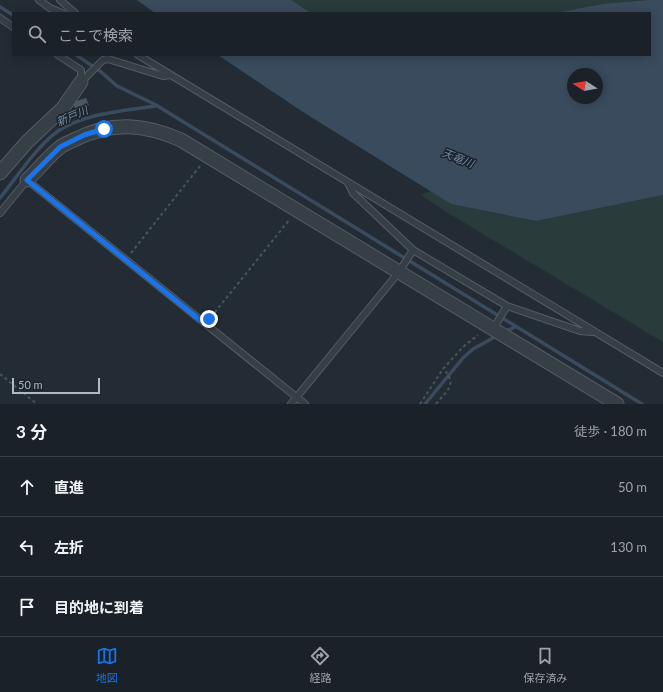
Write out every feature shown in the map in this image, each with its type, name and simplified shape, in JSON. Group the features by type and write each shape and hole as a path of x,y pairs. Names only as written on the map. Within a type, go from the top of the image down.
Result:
{"street":[{"path":"0,174 27,142 63,108 86,77"},
{"path":"25,179 60,147 84,135 125,125 153,129 169,134 401,269 618,404"}],"lane":[{"path":"39,0 50,8 60,12"},
{"path":"60,0 74,12"},
{"path":"0,18 12,25"},
{"path":"60,56 81,70 86,77 101,62 108,59 162,76 171,75"},
{"path":"140,56 663,373"},
{"path":"0,213 25,179 305,404"},
{"path":"348,183 353,193 412,252 506,308 580,331 594,332"},
{"path":"291,404 401,269 412,252"},
{"path":"492,326 506,308"}],"path":[{"path":"126,260 196,169 210,157"},
{"path":"205,324 298,210"},
{"path":"420,404 443,369 463,347 492,326"},
{"path":"436,404 451,385 451,380 443,369"},
{"path":"0,374 37,404"}],"shaded area":[{"path":"291,0 649,0 602,4 559,12 309,12"},
{"path":"431,191 451,204 536,221 663,195 663,342 448,213 421,195"}],"water":[{"path":"137,0 291,0 309,12 154,12"},
{"name":"天竜川","path":"663,0 663,195 536,221 451,204 303,112 219,56 651,56 651,12 559,12 602,4"}],"building":[{"path":"86,98 89,105 75,109 73,102"}],"waterway":[{"path":"0,7 12,14"},
{"path":"78,56 100,71 117,86 156,105 642,404"},
{"name":"新戸川","path":"0,198 34,154 58,131 80,120 93,116 155,106"},
{"path":"504,332 515,327"},
{"path":"425,404 463,358 473,349 493,338"}],"route":[{"path":"104,129 84,135 60,147 27,180 205,324 209,319"}]}
